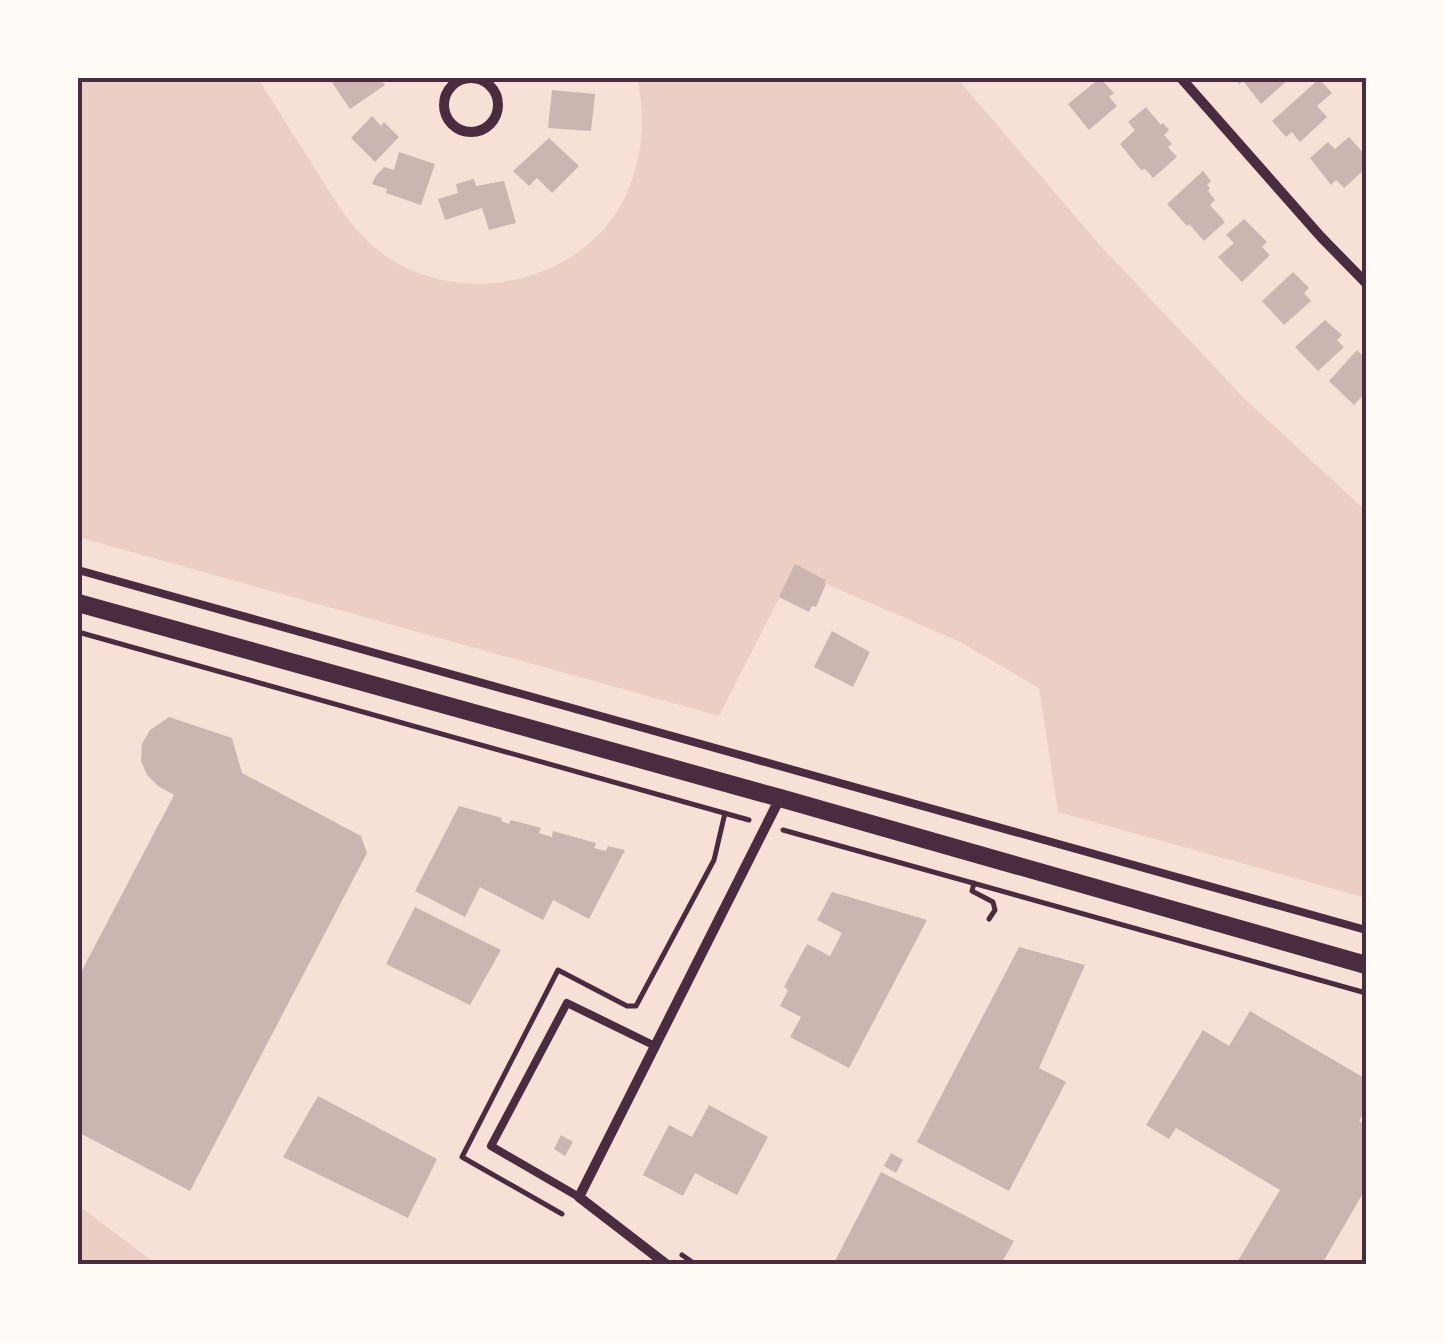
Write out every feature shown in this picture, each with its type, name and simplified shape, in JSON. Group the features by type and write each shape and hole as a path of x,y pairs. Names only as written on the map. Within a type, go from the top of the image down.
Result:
{"street":[{"path":"1180,78 1366,283"},
{"path":"457,79 483,81 496,94 497,111 481,130 463,132 444,112 446,94 457,79"},
{"path":"78,603 1366,965"},
{"path":"666,1264 579,1197 780,798"}],"lane":[{"path":"78,570 1366,930"},
{"path":"579,1197 491,1146 567,1002 655,1046"}],"path":[{"path":"78,632 1366,993"},
{"path":"974,882 972,891 993,902 995,910 989,919"},
{"path":"683,1256 695,1264"}],"shaded area":[{"path":"78,78 258,78 335,201 375,247 418,273 451,282 485,284 519,279 552,267 581,250 606,226 625,197 639,153 642,123 637,78 957,78 1098,243 1243,397 1366,511 1366,898 1058,812 1039,688 960,642 824,583 825,579 796,565 719,716 78,537"},
{"path":"78,1205 156,1264 78,1264"}],"building":[{"path":"329,78 379,78 385,85 350,109"},
{"path":"1100,78 1114,93 1109,97 1117,106 1089,130 1068,104"},
{"path":"1233,78 1290,78 1261,104 1243,81 1239,84"},
{"path":"1319,79 1332,93 1317,106 1327,117 1300,142 1292,132 1286,137 1272,121"},
{"path":"552,90 595,94 591,131 548,128"},
{"path":"1146,107 1169,130 1164,135 1177,157 1153,178 1145,169 1141,170 1120,144 1135,130 1128,122"},
{"path":"372,116 399,137 375,162 351,138"},
{"path":"1349,137 1366,156 1366,168 1344,188 1336,180 1331,185 1310,158 1328,142 1335,149"},
{"path":"549,138 579,166 552,193 537,178 529,186 513,171"},
{"path":"399,152 435,164 421,205 372,184 384,167 394,170"},
{"path":"1203,171 1211,181 1208,191 1215,200 1210,205 1225,222 1204,241 1167,204"},
{"path":"474,179 476,186 504,181 516,223 489,230 482,208 445,220 438,199 458,193 456,184"},
{"path":"1244,219 1267,242 1262,247 1270,255 1242,282 1218,257 1234,243 1226,235"},
{"path":"1293,272 1309,288 1304,293 1311,301 1284,325 1262,301"},
{"path":"1325,320 1342,335 1337,340 1344,347 1318,371 1295,347"},
{"path":"1357,350 1366,359 1366,392 1354,405 1329,381"},
{"path":"795,564 826,580 816,607 812,606 809,612 779,597"},
{"path":"832,631 870,652 853,687 814,667"},
{"path":"169,717 232,738 242,773 361,836 367,853 190,1191 78,1132 78,978 174,795 147,775 141,761 142,744 150,730"},
{"path":"459,806 502,818 509,824 511,820 541,828 539,833 552,837 553,831 596,843 594,848 625,850 589,919 553,900 543,920 480,887 465,917 415,891"},
{"path":"832,892 927,920 849,1068 790,1037 801,1017 780,1006 788,990 784,987 807,944 830,956 842,933 817,920"},
{"path":"415,907 501,950 470,1005 386,964"},
{"path":"1019,947 1085,965 1039,1068 1066,1082 1009,1191 917,1142"},
{"path":"1250,1011 1366,1079 1366,1109 1359,1121 1366,1126 1366,1188 1322,1264 1236,1264 1280,1190 1176,1128 1169,1139 1146,1125 1203,1030 1229,1046"},
{"path":"318,1096 437,1159 408,1218 283,1157"},
{"path":"709,1105 768,1137 737,1195 695,1173 683,1196 643,1175 669,1125 692,1137"},
{"path":"561,1135 573,1142 565,1156 554,1149"},
{"path":"891,1153 903,1160 896,1173 884,1166"},
{"path":"881,1172 1014,1241 1001,1264 835,1261"}]}
